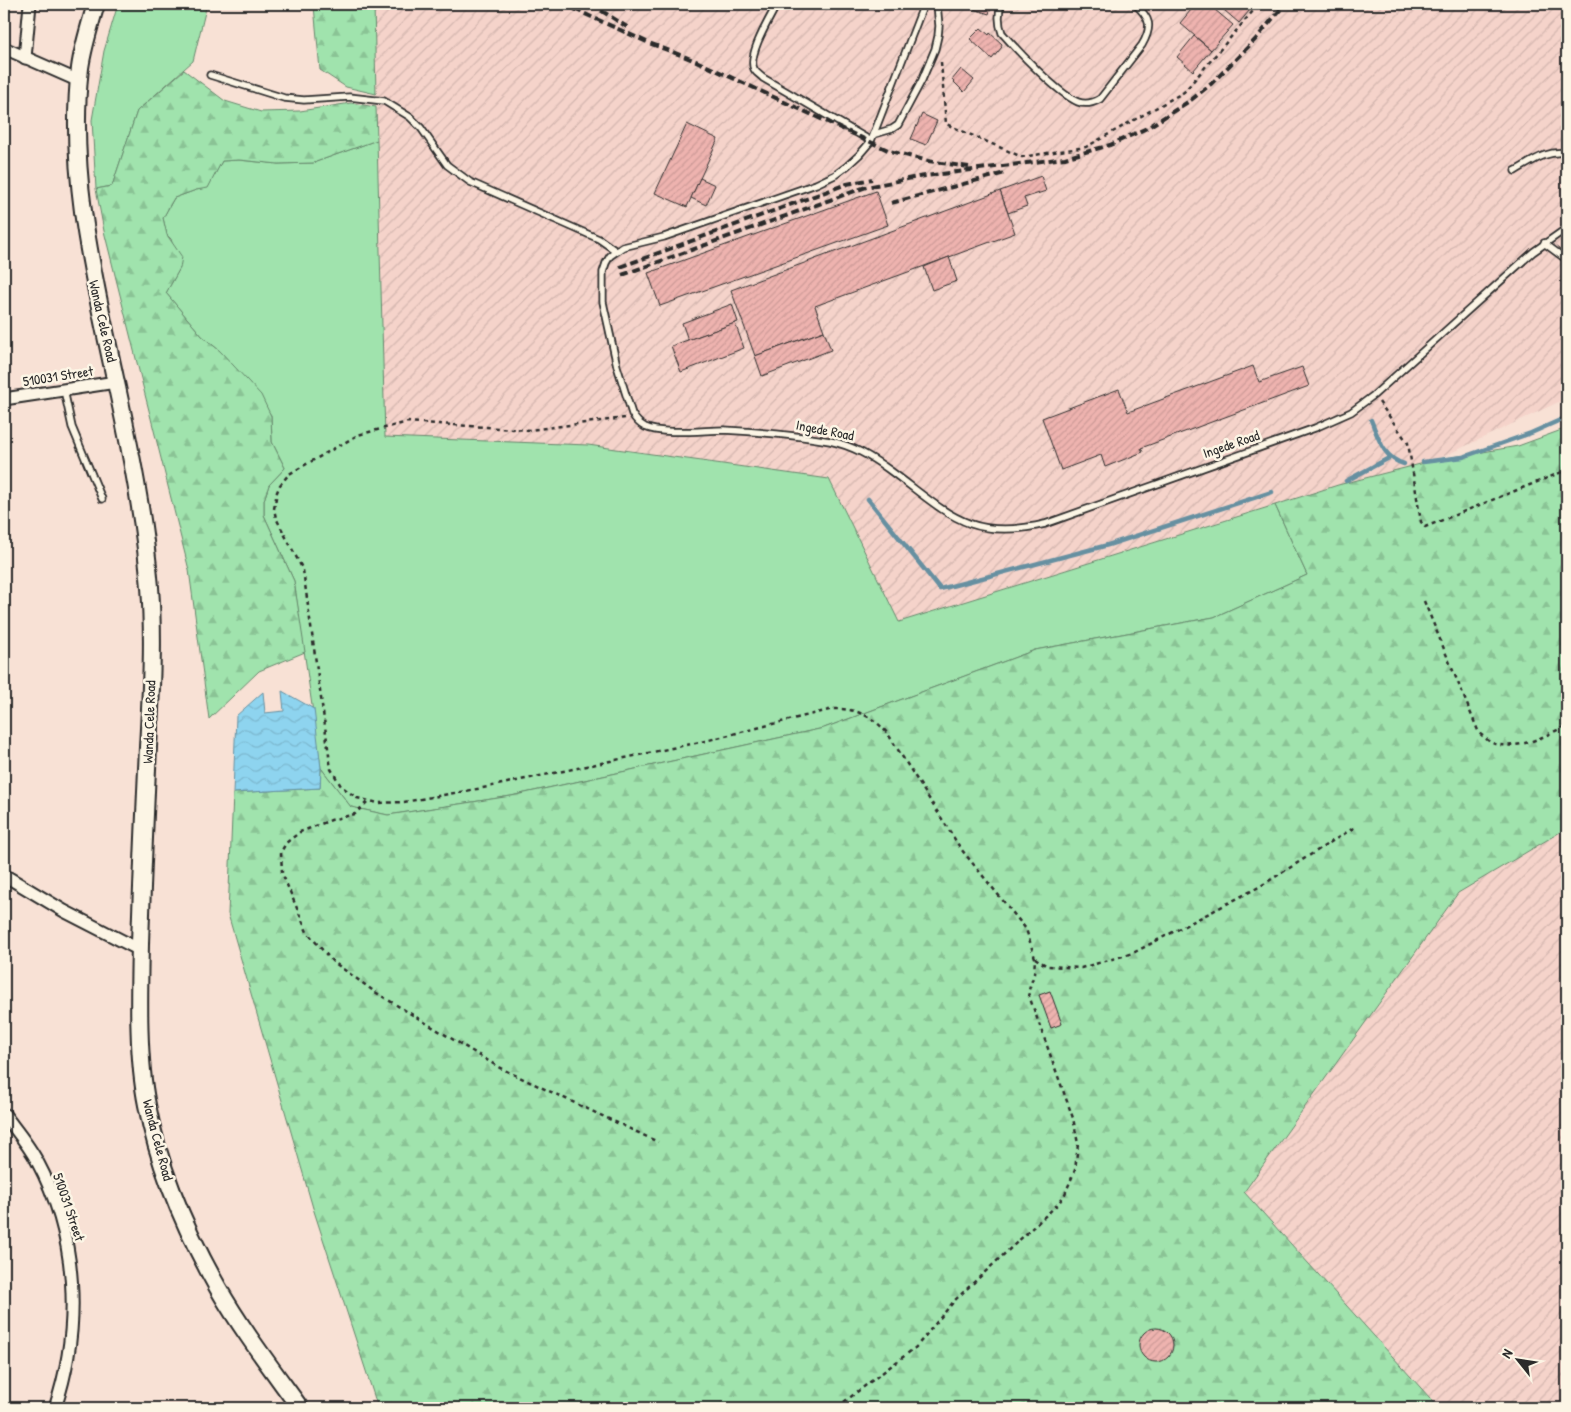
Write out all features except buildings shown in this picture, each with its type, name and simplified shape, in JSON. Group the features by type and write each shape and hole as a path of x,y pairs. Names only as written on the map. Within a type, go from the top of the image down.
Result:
{"street":[{"path":"25,58 30,4"},
{"name":"Wanda Cele Road","path":"96,4 81,63 79,81 78,178 91,271 116,382 144,535 150,590 152,666 140,950 141,1046 146,1103 164,1169 189,1230 219,1290 300,1408"},
{"path":"4,48 79,81"},
{"name":"510031 Street","path":"4,399 116,382"},
{"path":"4,875 64,910 140,950"},
{"name":"510031 Street","path":"4,1114 37,1161 61,1222 68,1247 73,1282 73,1315 67,1362 55,1408"}],"lane":[{"path":"777,4 756,49 753,58 754,68 762,78 871,141"},
{"path":"634,417 618,366 603,302 602,286 606,263 616,251 623,247 698,226 816,184 835,175 847,166 860,155 875,134 922,4"},
{"path":"875,134 892,129 902,120 929,64 938,36 937,4"},
{"path":"1001,4 998,15 1002,33 1057,88 1070,98 1084,103 1092,103 1100,99 1147,36 1149,28 1148,19 1135,4"},
{"path":"210,75 284,98 304,100 349,97 384,101 410,117 421,128 446,165 470,182 599,239 616,251"},
{"path":"1515,171 1544,155 1556,152 1567,153"},
{"name":"Ingede Road","path":"634,417 640,424 652,429 724,430 798,437 845,445 871,457 927,499 962,521 977,526 1009,530 1045,524 1315,428 1352,412 1374,395 1544,243 1567,228"},
{"path":"1544,243 1567,260"},
{"path":"64,390 72,427 102,498"}],"path":[{"path":"1374,395 1408,443 1420,522 1425,527 1567,470"},
{"path":"634,417 530,430 408,422 358,435 289,474 280,485 274,500 274,509 276,518 303,570 331,769 341,786 358,798 367,802 378,803 404,802 488,787 705,741 833,710 850,710 867,715 875,720 888,734 961,849 1026,929 1035,958 1034,974 1028,993 1076,1131 1077,1157 1071,1182 1058,1204 1050,1213 955,1300 916,1347 836,1408"},
{"path":"1424,601 1478,733 1494,744 1514,746 1544,737 1567,725"},
{"path":"367,802 355,814 331,820 300,832 286,843 281,852 282,873 307,932 332,961 375,992 483,1058 500,1068 658,1142"},
{"path":"1035,958 1047,966 1081,968 1133,953 1259,887 1356,827"}],"shaded area":[{"path":"374,4 1567,4 1567,398 1436,460 1338,485 899,622 829,479 588,445 385,438"},
{"path":"1567,828 1567,1408 1439,1408 1244,1192 1458,893"}],"green space":[{"path":"118,4 207,4 193,61 137,111 112,186 96,189 92,120 104,51"},
{"path":"311,4 374,4 376,94 346,87 320,70 314,6"},
{"path":"184,70 225,101 261,112 300,111 351,103 376,107 377,140 313,163 278,164 239,160 222,161 208,188 174,198 163,218 167,235 182,257 180,268 166,293 202,336 220,351 261,395 271,416 272,442 285,468 269,485 264,500 264,515 294,581 305,652 259,671 209,719 189,570 104,231 96,189 112,186 137,111"},
{"path":"377,140 385,437 588,445 829,479 899,622 1275,505 1307,575 1214,617 1035,650 824,728 511,796 388,815 351,807 321,768 294,581 264,515 264,500 269,485 285,468 272,442 271,415 220,351 202,336 166,293 180,268 171,239 167,235 163,218 174,198 208,187 222,161 239,160 278,164 313,163"},
{"path":"1567,428 1567,828 1458,893 1244,1192 1439,1408 378,1408 313,1208 228,914 233,793 320,788 321,768 351,807 388,815 511,796 824,728 1035,650 1214,617 1307,575 1275,505 1338,485 1436,460 1518,446"}],"water":[{"path":"282,691 314,709 321,768 320,788 233,793 236,716 263,692 265,713 284,711"}],"waterway":[{"path":"1423,462 1463,457 1531,433 1567,417"},
{"path":"1371,420 1379,441 1386,452 1404,464"},
{"path":"1346,481 1389,458"},
{"path":"868,499 940,589 1108,545 1272,492"}],"railway":[{"path":"563,4 649,43 696,61 890,151 928,161 969,167"},
{"path":"591,4 627,27"},
{"path":"622,275 866,187 918,177 1065,158 1110,145 1147,128 1191,100 1211,84 1255,40 1285,4"},
{"path":"891,203 1005,173"},
{"path":"620,267 847,184 872,179"}]}
